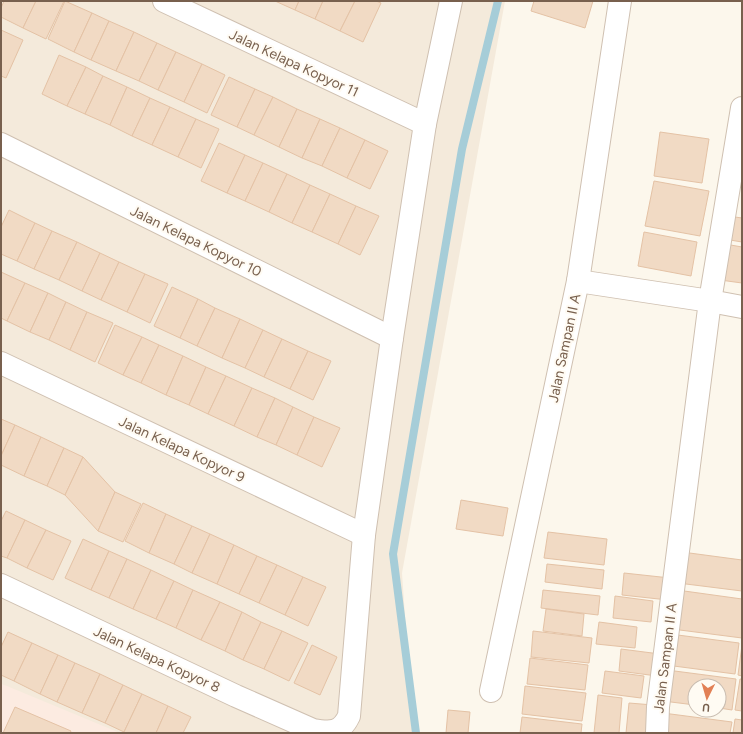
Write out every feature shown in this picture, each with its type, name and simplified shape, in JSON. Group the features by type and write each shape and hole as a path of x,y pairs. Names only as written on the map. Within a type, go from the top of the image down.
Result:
{"street":[{"name":"Jalan Kelapa Kopyor 11","path":"164,1 425,124"},
{"path":"364,535 392,338 425,124 451,1"},
{"name":"Jalan Sampan II A","path":"491,691 578,281 620,1"},
{"name":"Jalan Sampan II A","path":"657,733 659,699 710,301 742,108"},
{"name":"Jalan Kelapa Kopyor 10","path":"1,144 392,338"},
{"path":"578,281 742,307"},
{"name":"Jalan Kelapa Kopyor 9","path":"1,363 364,535"},
{"name":"Jalan Kelapa Kopyor 8","path":"1,585 236,696 313,730 325,732 336,730 345,724 349,716 364,535"}],"shaded area":[{"path":"1,1 505,1 402,573 413,733 1,733"},
{"path":"1,684 7,686 120,733 1,733"}],"building":[{"path":"4,1 36,1 23,28 1,17 1,8"},
{"path":"36,1 64,1 46,39 23,28"},
{"path":"65,1 92,13 74,52 48,39"},
{"path":"275,1 299,1 295,10"},
{"path":"299,1 323,1 315,19 295,10"},
{"path":"323,1 355,1 340,31 315,19"},
{"path":"355,1 376,1 381,3 363,42 340,31"},
{"path":"534,1 593,1 585,28 531,11"},
{"path":"92,13 109,21 91,60 74,52"},
{"path":"109,21 134,32 116,71 91,60"},
{"path":"1,30 23,40 6,78 1,76"},
{"path":"134,32 157,43 139,81 116,71"},
{"path":"157,43 176,52 158,90 139,81"},
{"path":"176,52 202,64 184,102 158,90"},
{"path":"59,55 86,67 67,106 42,94"},
{"path":"202,64 225,75 207,113 184,102"},
{"path":"86,67 103,76 85,114 67,106"},
{"path":"103,76 127,87 110,125 85,114"},
{"path":"229,77 255,89 237,127 211,115"},
{"path":"127,87 150,98 132,136 110,125"},
{"path":"255,89 273,97 254,135 237,127"},
{"path":"273,97 297,109 279,147 254,135"},
{"path":"150,98 170,107 152,145 132,136"},
{"path":"170,107 196,119 178,157 152,145"},
{"path":"297,109 320,119 302,158 279,147"},
{"path":"196,119 219,129 201,168 178,157"},
{"path":"320,119 340,128 322,166 302,158"},
{"path":"340,128 365,140 347,178 322,166"},
{"path":"660,132 709,139 702,183 654,176"},
{"path":"365,140 388,151 370,189 347,178"},
{"path":"219,143 245,155 227,193 201,181"},
{"path":"245,155 263,163 245,201 227,193"},
{"path":"263,163 287,174 269,212 245,201"},
{"path":"287,174 310,185 292,223 269,212"},
{"path":"654,181 709,191 700,236 645,226"},
{"path":"310,185 330,194 312,232 292,223"},
{"path":"330,194 356,206 338,244 312,232"},
{"path":"356,206 379,216 360,255 338,244"},
{"path":"9,210 35,223 17,261 1,254 1,227"},
{"path":"728,216 742,218 742,242 724,239"},
{"path":"35,223 52,231 34,269 17,261"},
{"path":"52,231 77,242 59,280 34,269"},
{"path":"644,232 697,242 691,276 638,266"},
{"path":"77,242 100,253 82,291 59,280"},
{"path":"725,244 742,247 742,283 720,280"},
{"path":"100,253 119,262 101,300 82,291"},
{"path":"119,262 145,274 127,312 101,300"},
{"path":"1,272 25,283 7,321 1,318"},
{"path":"145,274 168,284 150,323 127,312"},
{"path":"25,283 48,293 30,332 7,321"},
{"path":"172,287 198,299 180,338 154,326"},
{"path":"48,293 66,302 49,340 30,332"},
{"path":"198,299 215,308 197,346 180,338"},
{"path":"66,302 87,312 70,350 49,340"},
{"path":"215,308 240,319 222,358 197,346"},
{"path":"87,312 113,323 95,362 70,350"},
{"path":"240,319 263,330 245,368 222,358"},
{"path":"115,325 142,337 123,375 98,363"},
{"path":"263,330 282,339 264,377 245,368"},
{"path":"142,337 159,345 141,383 123,375"},
{"path":"282,339 308,351 290,389 264,377"},
{"path":"159,345 183,356 166,395 141,383"},
{"path":"308,351 331,361 313,400 290,389"},
{"path":"183,356 206,367 189,405 166,395"},
{"path":"206,367 226,376 208,414 189,405"},
{"path":"226,376 252,388 234,426 208,414"},
{"path":"252,388 275,398 257,437 234,426"},
{"path":"275,398 293,407 276,445 257,437"},
{"path":"293,407 314,417 297,455 276,445"},
{"path":"314,417 340,428 322,467 297,455"},
{"path":"1,419 15,425 1,456"},
{"path":"15,425 41,437 24,476 1,465 1,456"},
{"path":"41,437 64,448 47,486 24,476"},
{"path":"64,448 83,457 65,495 47,486"},
{"path":"83,457 115,492 98,531 65,495"},
{"path":"115,492 141,504 123,542 98,531"},
{"path":"461,500 508,508 503,536 456,529"},
{"path":"143,503 166,514 149,553 125,541"},
{"path":"6,511 25,520 7,558 1,556 1,521"},
{"path":"166,514 192,526 174,564 149,553"},
{"path":"25,520 46,530 27,568 7,558"},
{"path":"192,526 210,534 192,573 174,564"},
{"path":"46,530 71,541 53,580 27,568"},
{"path":"548,532 607,539 604,565 544,558"},
{"path":"210,534 234,545 217,584 192,573"},
{"path":"83,539 109,551 91,590 65,578"},
{"path":"234,545 257,556 239,594 217,584"},
{"path":"109,551 127,559 109,598 91,590"},
{"path":"682,552 742,560 742,591 678,583"},
{"path":"257,556 277,565 259,603 239,594"},
{"path":"127,559 151,570 133,609 109,598"},
{"path":"547,564 604,570 602,589 545,582"},
{"path":"277,565 303,577 285,615 259,603"},
{"path":"151,570 174,581 156,619 133,609"},
{"path":"624,573 670,578 668,600 622,595"},
{"path":"303,577 326,587 308,626 285,615"},
{"path":"174,581 193,590 176,628 156,619"},
{"path":"193,590 220,602 201,640 176,628"},
{"path":"543,590 600,596 598,615 541,608"},
{"path":"677,590 742,599 742,638 672,629"},
{"path":"615,596 653,601 651,622 613,618"},
{"path":"220,602 242,612 225,651 201,640"},
{"path":"546,609 584,614 582,636 543,631"},
{"path":"242,612 261,622 243,660 225,651"},
{"path":"261,622 282,631 264,669 243,660"},
{"path":"599,622 637,627 635,648 596,644"},
{"path":"282,631 308,643 289,681 264,669"},
{"path":"533,631 592,638 589,663 531,657"},
{"path":"8,632 32,643 14,681 1,675 1,647"},
{"path":"670,634 739,643 735,674 666,665"},
{"path":"32,643 58,655 40,694 14,681"},
{"path":"312,645 337,657 320,695 294,683"},
{"path":"742,645 742,676 738,675"},
{"path":"621,649 660,654 657,676 619,671"},
{"path":"58,655 75,663 57,702 40,694"},
{"path":"530,658 588,665 585,690 527,684"},
{"path":"75,663 100,674 82,713 57,702"},
{"path":"667,670 736,679 732,710 727,709 727,678 687,678 687,704 663,701"},
{"path":"605,671 644,676 641,698 602,693"},
{"path":"100,674 123,685 105,723 82,713"},
{"path":"740,679 742,679 742,711 735,710"},
{"path":"123,685 142,694 124,732 105,723"},
{"path":"525,686 586,693 582,721 522,714"},
{"path":"142,694 168,706 156,733 125,733 124,732"},
{"path":"598,695 622,698 619,733 594,733"},
{"path":"629,703 653,705 650,733 626,733"},
{"path":"168,706 191,717 183,733 156,733"},
{"path":"15,707 71,731 70,733 3,733"},
{"path":"448,710 470,712 468,733 446,733"},
{"path":"663,713 687,716 687,718 701,718 732,722 730,733 660,733"},
{"path":"522,717 582,724 581,733 520,733"},
{"path":"735,719 742,720 742,733 733,733"}],"waterway":[{"path":"416,733 393,554 462,149 498,1"}]}
